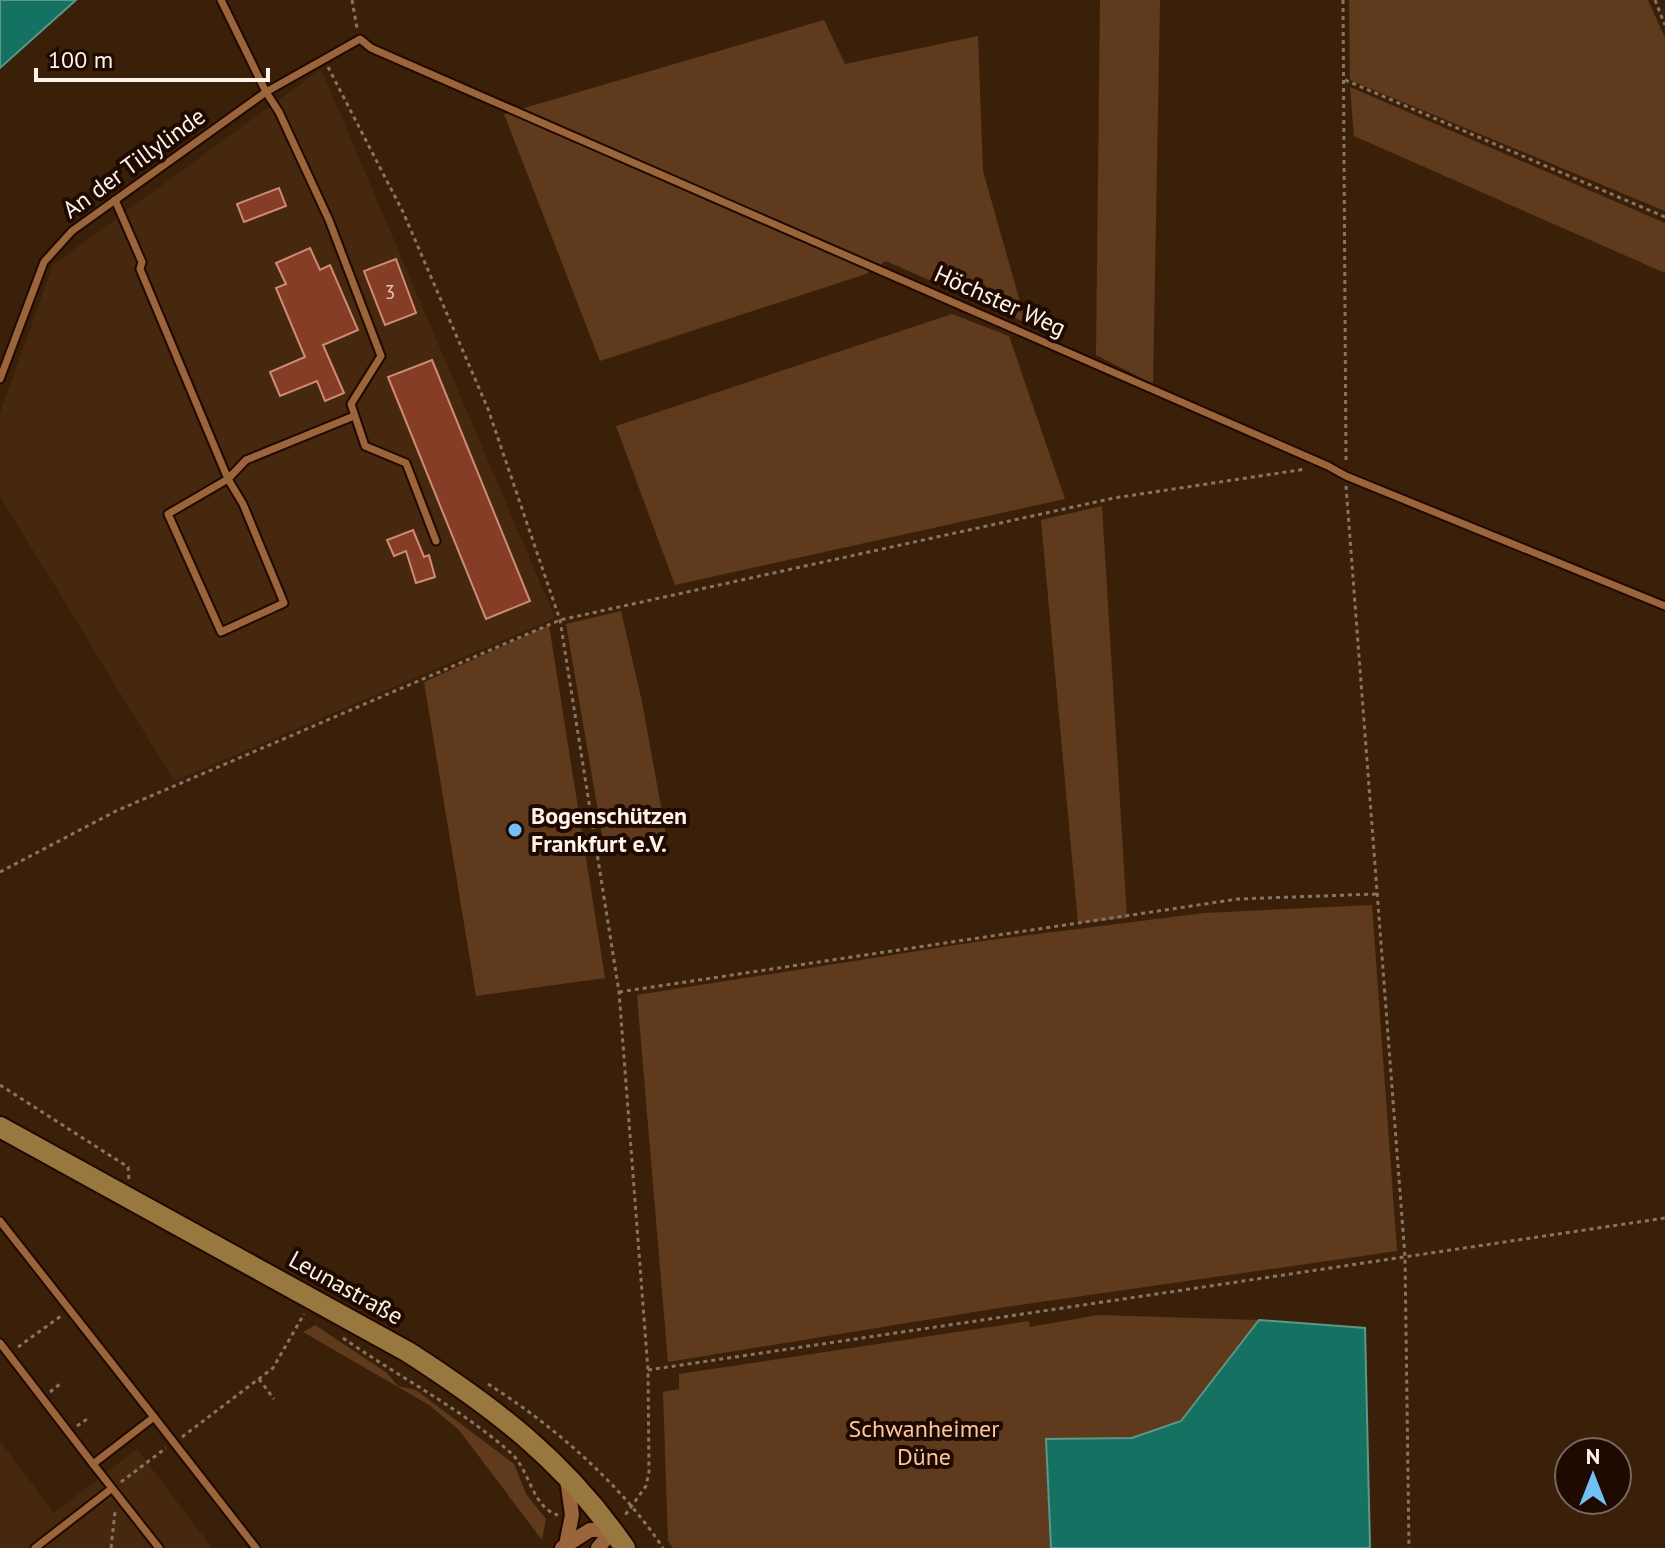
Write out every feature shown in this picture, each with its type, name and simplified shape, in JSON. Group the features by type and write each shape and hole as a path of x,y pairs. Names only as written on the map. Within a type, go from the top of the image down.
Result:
{"main road":[{"name":"Leunastraße","path":"0,1127 408,1352 495,1411 531,1440 565,1474 625,1548"}],"street":[{"path":"564,1546 572,1515 565,1474"},
{"path":"564,1546 590,1530 613,1530"},
{"path":"598,1548 613,1530"}],"lane":[{"path":"221,0 279,112 329,220 381,356 351,404 365,446 406,463 436,541"},
{"name":"An der Tillylinde","path":"0,379 44,262 72,231 266,92 360,39"},
{"name":"Höchster Weg","path":"360,39 371,48 1346,476 1665,606"},
{"path":"115,200 142,262 140,269 228,479 243,504 284,603 221,632 168,514 228,479 246,460 354,416"},
{"path":"0,1221 256,1548"},
{"path":"0,1343 159,1548"},
{"path":"93,1464 154,1417"},
{"path":"35,1548 111,1489"}],"path":[{"path":"352,0 360,39"},
{"path":"1343,0 1346,476 1405,1257 1409,1548"},
{"path":"1655,0 1665,25"},
{"path":"324,60 403,212 488,409 560,620 619,992 648,1370 649,1472 646,1486 632,1505"},
{"path":"1345,80 1665,217"},
{"path":"0,872 116,811 560,620 1114,498 1328,466"},
{"path":"619,992 1238,899 1377,894"},
{"path":"0,1085 128,1167 129,1179"},
{"path":"648,1370 1665,1218"},
{"path":"111,1548 115,1513 111,1489 273,1368 305,1312 295,1306"},
{"path":"8,1354 70,1309"},
{"path":"333,1331 432,1394 501,1445 521,1464 533,1490 549,1512 556,1515"},
{"path":"259,1379 274,1399"},
{"path":"613,1485 632,1505 663,1548"}],"shaded area":[{"path":"321,69 555,618 174,781 0,496 0,413 53,265"},
{"path":"0,1441 54,1513 137,1449 212,1548 0,1548"}],"green space":[{"path":"1100,0 1160,0 1153,384 1096,355"},
{"path":"1349,0 1648,0 1665,38 1665,211 1350,80"},
{"path":"824,20 845,64 978,36 983,171 1026,323 886,261 866,274 600,361 504,114"},
{"path":"1350,87 1665,223 1665,273 1354,136"},
{"path":"952,314 1009,336 1065,499 675,585 616,426"},
{"path":"1102,506 1127,918 1078,923 1041,520"},
{"path":"621,611 642,702 667,840 604,846 566,624"},
{"name":"Bogenschützen Frankfurt e.V.","path":"549,625 605,978 476,996 424,682"},
{"path":"1372,905 1397,1251 1005,1307 668,1362 637,995 975,942 1204,913"},
{"name":"Schwanheimer Düne","path":"1098,1315 1259,1320 1181,1421 1132,1438 1046,1439 1051,1548 673,1548 668,1541 663,1392 679,1389 679,1374 1029,1321 1030,1327"},
{"path":"315,1325 387,1373 398,1386 416,1390 514,1464 526,1494 546,1519 542,1540 459,1430 429,1405 303,1332"}],"water":[{"path":"0,0 76,0 0,68"},
{"path":"1259,1320 1365,1328 1370,1548 1051,1548 1046,1439 1132,1438 1181,1421"}],"building":[{"path":"279,188 286,206 244,222 237,204"},
{"path":"310,248 320,270 330,265 358,330 323,345 344,393 325,401 317,381 280,396 270,372 305,357 276,288 286,284 276,263"},
{"path":"396,259 416,313 385,325 364,271"},
{"path":"432,360 530,601 486,619 388,377"},
{"path":"413,530 424,557 429,555 435,577 416,583 406,551 394,556 387,540"}],"place":[{"name":"Bogenschützen Frankfurt e.V.","path":"515,830"}]}
